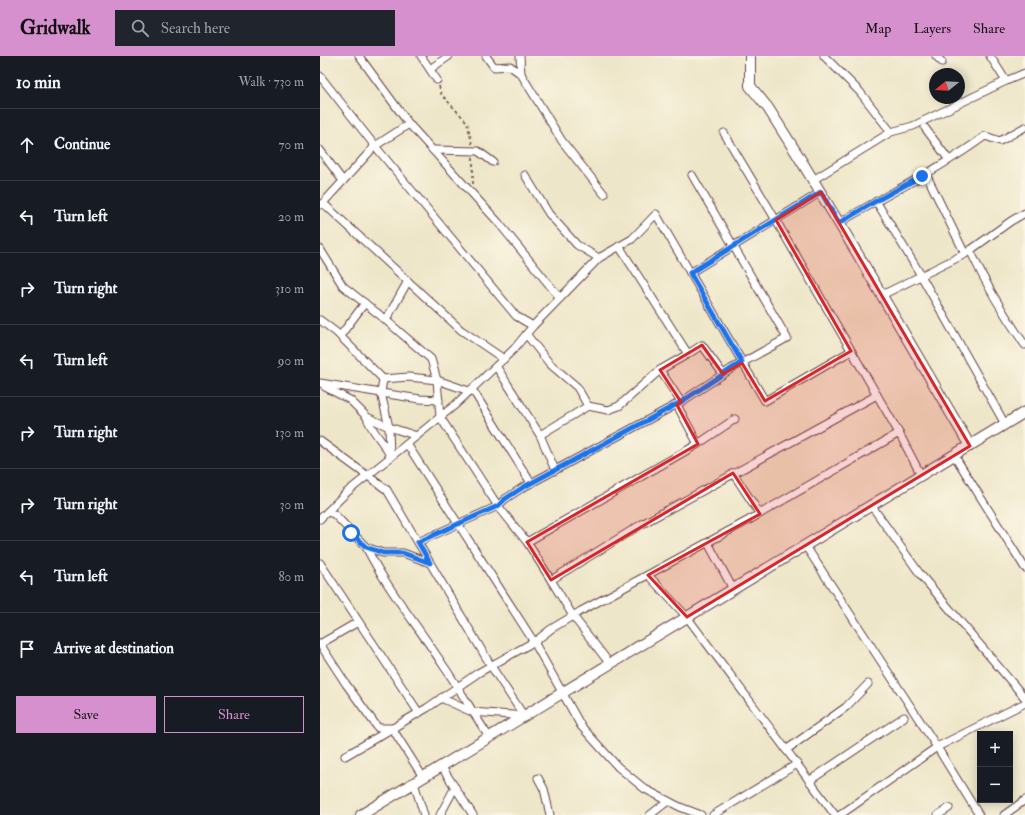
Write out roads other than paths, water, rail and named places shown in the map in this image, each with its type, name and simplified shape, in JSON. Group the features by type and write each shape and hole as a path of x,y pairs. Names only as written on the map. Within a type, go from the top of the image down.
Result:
{"street":[{"path":"360,56 409,124 498,222 560,298"},
{"path":"421,56 437,80"},
{"path":"430,69 449,56"},
{"path":"486,56 494,67 510,66 522,74"},
{"path":"520,56 522,74 562,141 604,194"},
{"path":"750,56 750,86 768,108 821,192 970,446"},
{"path":"936,56 942,62"},
{"path":"990,56 1006,81"},
{"path":"829,58 860,92 891,132"},
{"path":"813,180 891,132 913,126 1025,73"},
{"path":"320,76 375,146 516,316 532,326"},
{"path":"409,124 375,146 321,204 461,330 504,359"},
{"path":"839,223 950,160 985,136 1000,141 1025,127"},
{"path":"925,128 950,160"},
{"path":"724,133 899,433 921,475"},
{"path":"320,150 343,181"},
{"path":"433,150 478,151 494,162"},
{"path":"926,174 967,252 1025,345"},
{"path":"525,175 549,214 577,245 599,258"},
{"path":"418,542 457,523 498,506 505,499 531,483 679,404 742,362 787,338 692,175"},
{"path":"690,273 821,192"},
{"path":"876,201 921,275 1005,424"},
{"path":"882,295 967,252 1025,213"},
{"path":"320,519 346,494 471,390 514,349 532,326 599,258 632,238 656,214 765,401 851,351"},
{"path":"619,246 688,354"},
{"path":"320,249 320,262"},
{"path":"320,249 343,286 386,320 431,359 437,380 440,417 498,506 527,542 573,616 610,664"},
{"path":"386,320 408,281"},
{"path":"340,336 365,303"},
{"path":"320,320 340,336 383,379 409,377 437,380 471,390 531,483"},
{"path":"526,334 550,364 577,388 588,406"},
{"path":"540,435 588,406 608,410 618,406 660,370 702,345 723,374"},
{"path":"496,366 540,435 555,470"},
{"path":"660,370 679,404 698,444"},
{"path":"383,379 381,393 389,427 390,458"},
{"path":"320,383 420,399 439,400"},
{"path":"320,383 350,400 367,417 389,427 417,436"},
{"path":"551,580 642,524 877,395"},
{"path":"361,815 1025,412"},
{"path":"367,417 368,423 384,444 390,458"},
{"path":"527,542 698,444 735,419"},
{"path":"345,756 419,713 457,686 534,642 551,629 573,616 760,514 899,433"},
{"path":"320,441 367,477 387,490 491,666 524,716"},
{"path":"407,444 534,642 581,726 618,768 644,788 668,801 702,815"},
{"path":"954,455 1025,568"},
{"path":"733,473 760,514"},
{"path":"871,505 920,574 1025,698"},
{"path":"327,512 334,514 366,547 377,568 457,686 489,737"},
{"path":"708,543 733,589"},
{"path":"805,546 937,747 979,815"},
{"path":"366,547 383,553 403,553 430,563"},
{"path":"320,563 419,713"},
{"path":"648,575 687,617 835,815"},
{"path":"358,622 320,644 346,684 378,728 392,728"},
{"path":"786,750 846,707 868,684"},
{"path":"441,698 472,712 524,716"},
{"path":"840,815 937,747 1025,703"},
{"path":"809,781 904,717"},
{"path":"392,728 423,777"},
{"path":"713,815 797,764"},
{"path":"441,766 473,815"},
{"path":"538,778 544,789 550,815"},
{"path":"414,783 424,815"},
{"path":"440,815 455,787"},
{"path":"1004,815 1025,800"},
{"path":"650,815 668,801"},
{"path":"938,815 949,808"}]}
